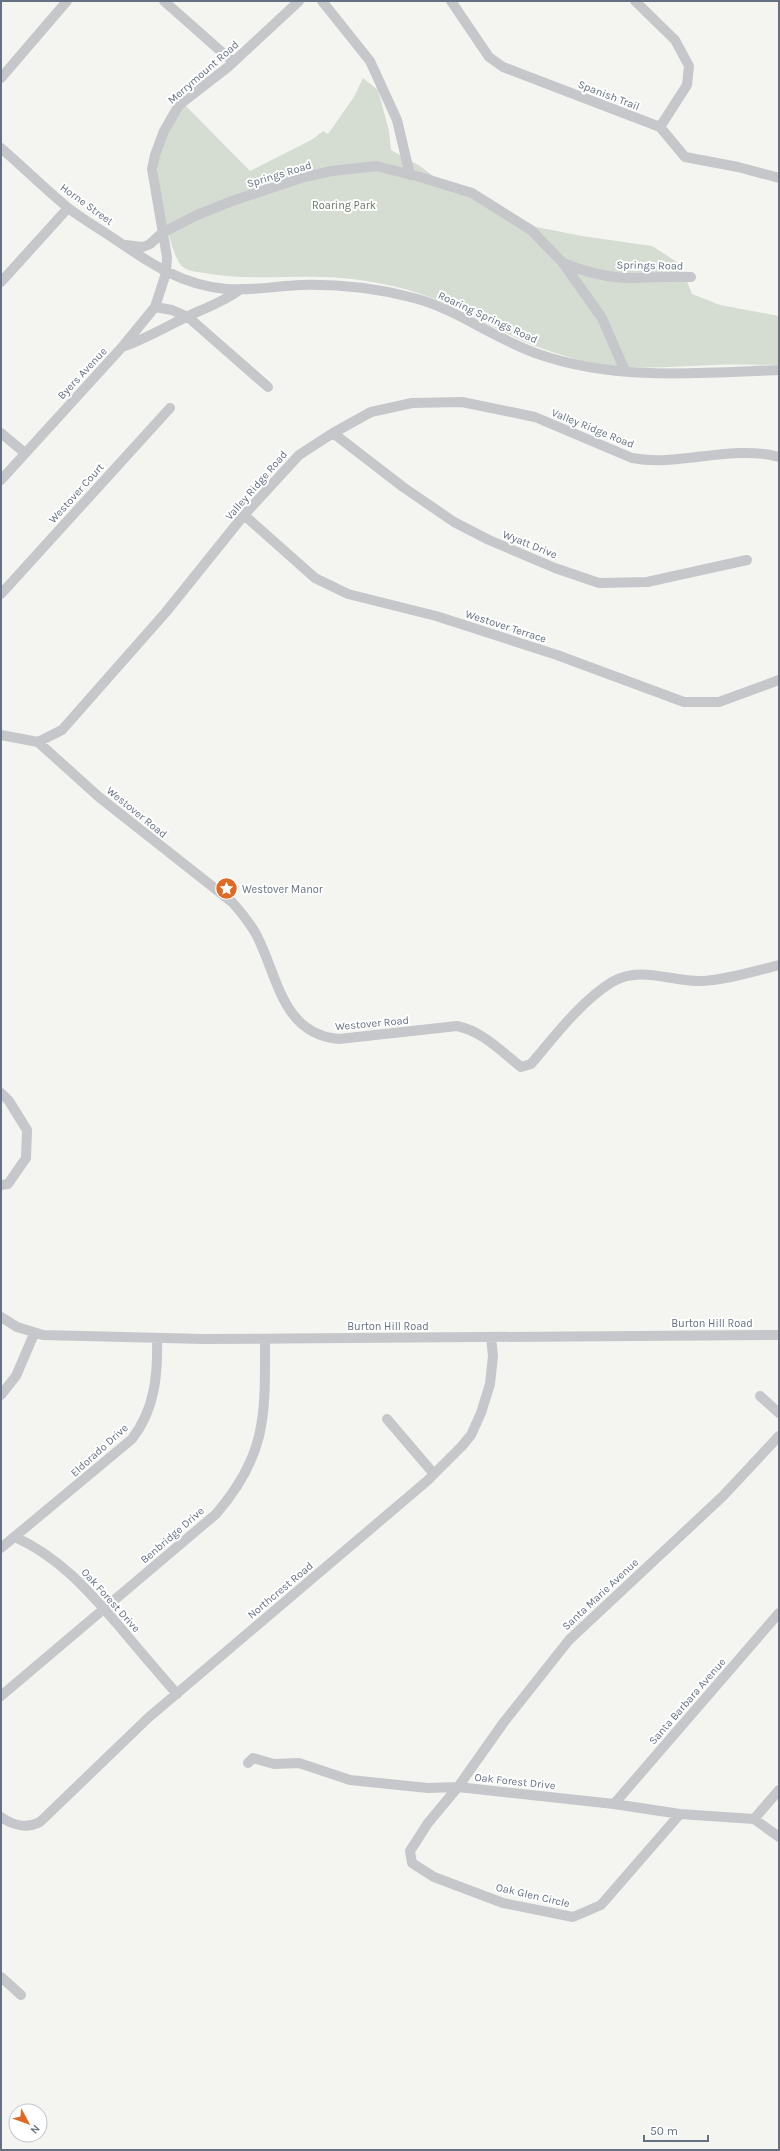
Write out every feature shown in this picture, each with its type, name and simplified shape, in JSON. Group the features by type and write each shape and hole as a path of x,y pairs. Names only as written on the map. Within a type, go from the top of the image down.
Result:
{"street":[{"path":"1,78 67,1"},
{"path":"164,1 233,62"},
{"name":"Merrymount Road","path":"166,273 166,257 152,169 154,155 164,131 172,115 180,105 233,62 299,1"},
{"path":"322,1 370,61 397,120 410,175"},
{"name":"Spanish Trail","path":"451,1 489,57 503,67 660,128 685,157 738,167 779,178"},
{"path":"635,1 675,40 689,66 687,86 660,128"},
{"name":"Horne Street","path":"1,148 68,208 166,273"},
{"name":"Springs Road","path":"123,245 143,247 153,242 162,233 197,215 232,201 304,177 332,171 376,166 472,194 531,230 563,263 602,318 625,371"},
{"path":"1,282 68,208"},
{"name":"Springs Road","path":"563,263 588,273 607,276 632,278 669,276 692,277"},
{"name":"Roaring Springs Road","path":"166,273 190,283 210,287 241,289 326,286 360,287 392,293 438,305 515,345 542,356 584,368 686,373 779,370"},
{"name":"Byers Avenue","path":"1,480 123,346 155,307 166,273"},
{"path":"123,346 147,338 188,317 223,302 241,289"},
{"path":"155,307 172,310 188,317 268,387"},
{"name":"Valley Ridge Road","path":"38,742 62,730 166,612 244,515 299,455 360,418 386,407 434,401 462,402 535,418 632,458 641,460 767,454 779,457"},
{"name":"Westover Court","path":"1,594 170,408"},
{"path":"1,433 25,453"},
{"name":"Wyatt Drive","path":"334,433 403,487 454,522 489,540 555,568 600,583 646,582 747,560"},
{"name":"Westover Terrace","path":"244,515 315,578 348,594 444,618 557,655 684,702 719,702 779,680"},
{"path":"1,735 38,742"},
{"name":"Westover Road","path":"38,742 99,797 232,902 245,916 256,935 279,990 294,1017 309,1030 324,1038 339,1039 457,1026 470,1029 484,1038 520,1067 531,1064 582,1006 613,982 631,975 655,974 678,979 702,981 779,965"},
{"path":"1,1093 8,1100 27,1130 26,1158 8,1184 1,1185"},
{"name":"Burton Hill Road","path":"1,1317 16,1327 34,1334 157,1338 265,1339 779,1335"},
{"path":"1,1395 16,1376 34,1334"},
{"name":"Northcrest Road","path":"1,1817 12,1824 27,1826 40,1822 148,1718 434,1474 471,1435 481,1413 492,1368 491,1337"},
{"name":"Eldorado Drive","path":"1,1548 132,1439 140,1429 151,1403 154,1388 158,1366 157,1338"},
{"name":"Benbridge Drive","path":"1,1696 216,1514 227,1501 248,1466 257,1445 263,1420 265,1339"},
{"path":"760,1396 779,1413"},
{"path":"387,1419 434,1474"},
{"name":"Santa Marie Avenue","path":"458,1787 504,1722 569,1640 723,1496 779,1436"},
{"name":"Oak Forest Drive","path":"15,1537 43,1551 59,1562 90,1591 177,1694"},
{"name":"Santa Barbara Avenue","path":"614,1804 779,1613"},
{"name":"Oak Forest Drive","path":"248,1763 253,1758 274,1764 299,1763 350,1780 428,1788 458,1787 614,1804 680,1814 754,1819"},
{"name":"Oak Glen Circle","path":"458,1787 428,1823 410,1851 412,1863 434,1876 503,1903 573,1917 600,1905 680,1814"},
{"path":"779,1790 754,1819 779,1837"},
{"path":"1,1977 21,1995"}],"green space":[{"name":"Roaring Park","path":"363,78 378,90 389,131 391,150 420,166 441,182 522,222 536,227 582,236 652,246 680,264 692,294 720,305 779,316 779,365 679,367 610,366 578,360 531,345 448,304 398,287 368,281 341,278 228,276 196,272 183,267 173,249 168,233 161,197 157,157 158,150 164,136 184,104 250,171 313,139 323,131 328,134 354,97"}],"place":[{"name":"Westover Manor","path":"227,889"}]}
